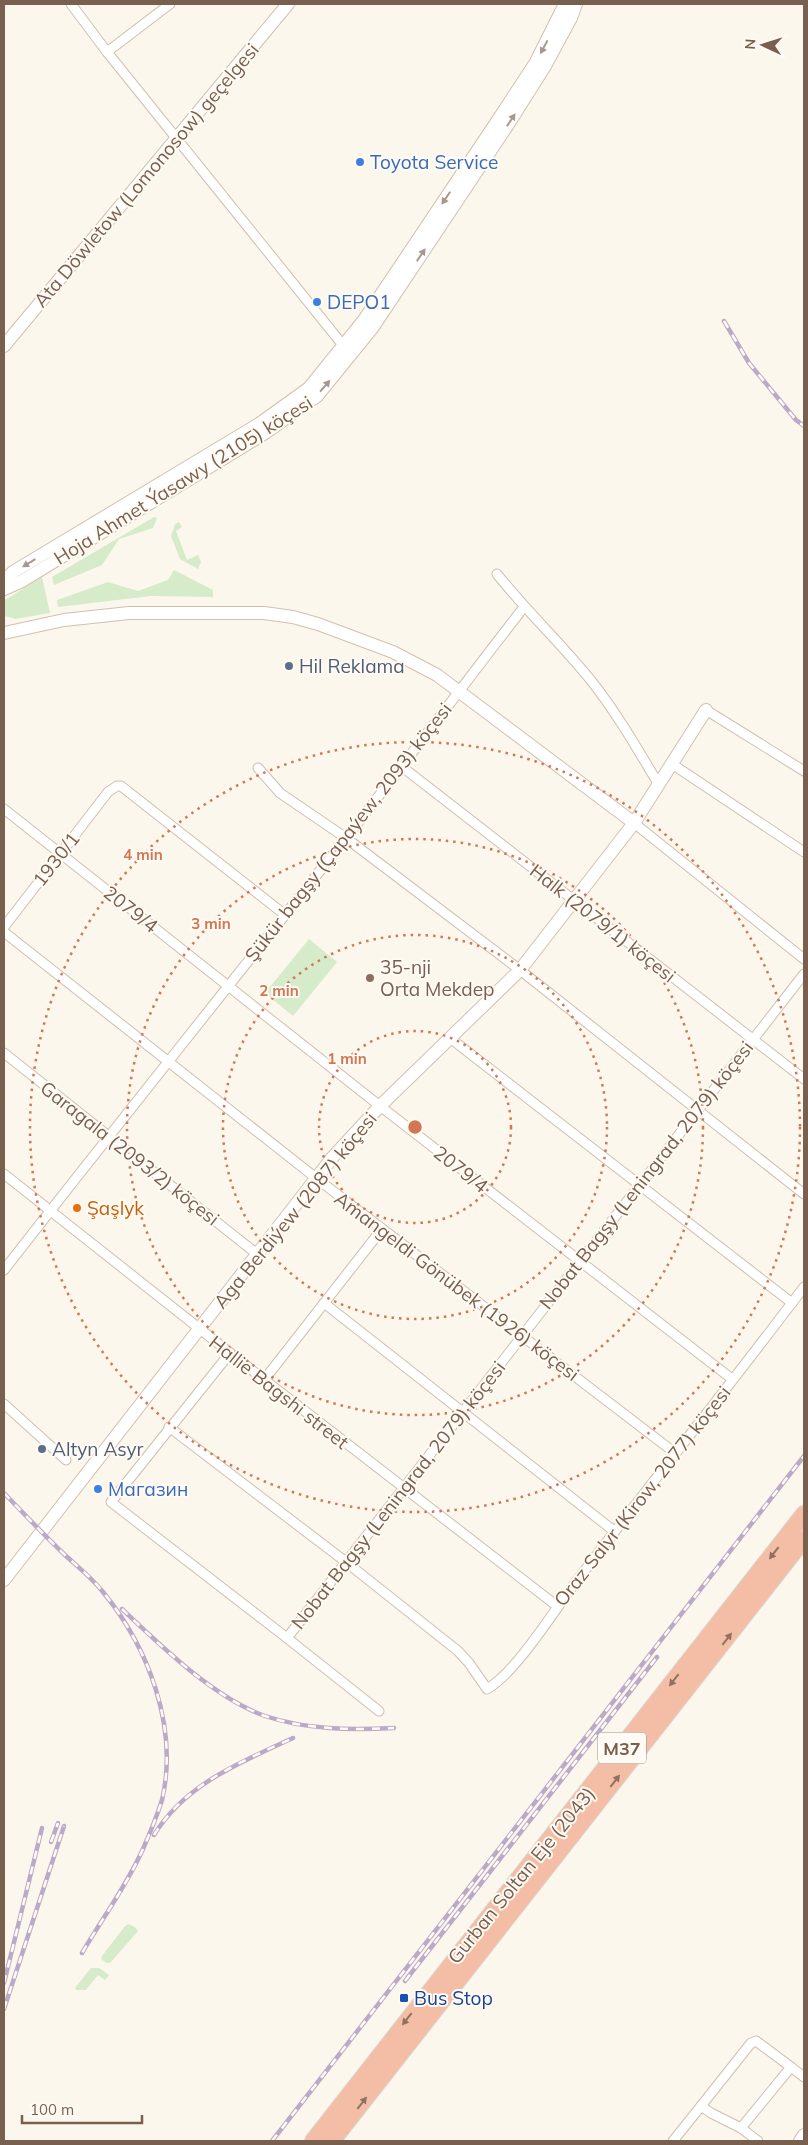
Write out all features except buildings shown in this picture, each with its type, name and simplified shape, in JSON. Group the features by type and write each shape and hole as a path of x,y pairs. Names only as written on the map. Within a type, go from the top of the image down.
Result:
{"highway":[{"name":"Gurban Soltan Eje (2043)","path":"312,2141 804,1514"},
{"name":"Gurban Soltan Eje (2043)","path":"332,2141 804,1539"}],"street":[{"path":"71,4 107,52 204,170 347,350"},
{"path":"107,52 170,4"},
{"name":"Ata Döwletow (Lomonosow) geçelgesi","path":"4,346 288,4"},
{"name":"Hoja Ahmet Ýasawy (2105) köçesi","path":"4,590 22,581 265,433 317,396 364,320 536,62 565,4"},
{"name":"Hoja Ahmet Ýasawy (2105) köçesi","path":"4,581 13,572 259,424 300,396 373,327 538,79 571,18 576,4"},
{"path":"497,574 524,607 576,662 608,702 659,785"},
{"name":"Şükür bagşy (Çapaýew, 2093) köçesi","path":"4,1270 51,1213 168,1060 346,838 524,607"},
{"path":"4,633 64,620 119,613 188,612 280,615 318,624 394,652 437,675 634,822 804,959"},
{"path":"706,710 804,771"},
{"name":"Aga Berdiýew (2087) köçesi","path":"4,1580 316,1178 380,1106 520,970 634,822 706,710"},
{"path":"672,764 804,852"},
{"name":"Halk (2079/1) köçesi","path":"401,766 804,1079"},
{"path":"258,768 280,792 346,838 520,970 804,1194"},
{"name":"1930/1","path":"4,927 108,792 116,786 121,786 284,914"},
{"name":"2079/4","path":"4,809 380,1106 732,1379"},
{"name":"Amangeldi Gönübek (1926) köçesi","path":"4,932 316,1178 675,1453"},
{"name":"Nobat Bagşy (Leningrad, 2079) köçesi","path":"287,1638 461,1412 804,974"},
{"path":"450,1038 792,1303"},
{"name":"Garagala (2093/2) köçesi","path":"4,1053 257,1254"},
{"name":"Hallie Bagshi street","path":"4,1174 51,1213 402,1488 558,1606"},
{"path":"264,1380 382,1228"},
{"name":"Oraz Salyr (Kirow, 2077) köçesi","path":"346,1562 458,1651 487,1689 497,1682 525,1652 614,1531 804,1287"},
{"path":"324,1303 614,1531"},
{"path":"230,1353 111,1502 287,1638 378,1712"},
{"path":"4,1404 66,1460"},
{"path":"169,1428 346,1562"},
{"path":"673,2141 754,2041 804,2078"},
{"path":"741,2128 791,2067"},
{"path":"701,2106 741,2128 758,2141"},
{"path":"800,2141 804,2136"}],"green space":[{"path":"154,517 157,518 153,528 119,539 102,565 54,585 52,577"},
{"path":"179,522 182,527 176,531 187,560 198,555 201,562 198,569 180,559 171,536 175,524"},
{"path":"174,570 213,590 213,597 151,596 58,607 57,600 108,582 138,591 168,580"},
{"path":"42,577 50,613 15,619 5,616 5,600"},
{"path":"309,939 337,962 293,1016 265,993"},
{"path":"129,1924 138,1931 110,1963 101,1959 125,1926"},
{"path":"91,1968 99,1968 109,1975 105,1980 98,1975 86,1990 76,1990 75,1988"}],"railway":[{"path":"724,321 749,363 796,420 804,426"},
{"path":"272,2141 804,1456"},
{"path":"4,1493 49,1540 94,1582 119,1614 134,1637 146,1663 156,1689 163,1717 166,1744 166,1772 160,1806 137,1862 82,1953"},
{"path":"122,1609 189,1670 246,1708 265,1716 297,1724 345,1729 394,1728"},
{"path":"405,1981 657,1657"},
{"path":"154,1835 181,1802 198,1788 234,1766 293,1738"},
{"path":"51,1842 58,1823"},
{"path":"4,2009 64,1826"},
{"path":"4,1983 42,1828"}],"place":[{"name":"Toyota Service","path":"360,162"},
{"name":"DEPO1","path":"317,302"},
{"name":"Hil Reklama","path":"289,666"},
{"name":"35-nji Orta Mekdep","path":"370,978"},
{"name":"Şaşlyk","path":"77,1208"},
{"name":"Altyn Asyr","path":"42,1449"},
{"name":"Магазин","path":"98,1489"},
{"name":"Bus Stop","path":"404,1998"}]}
